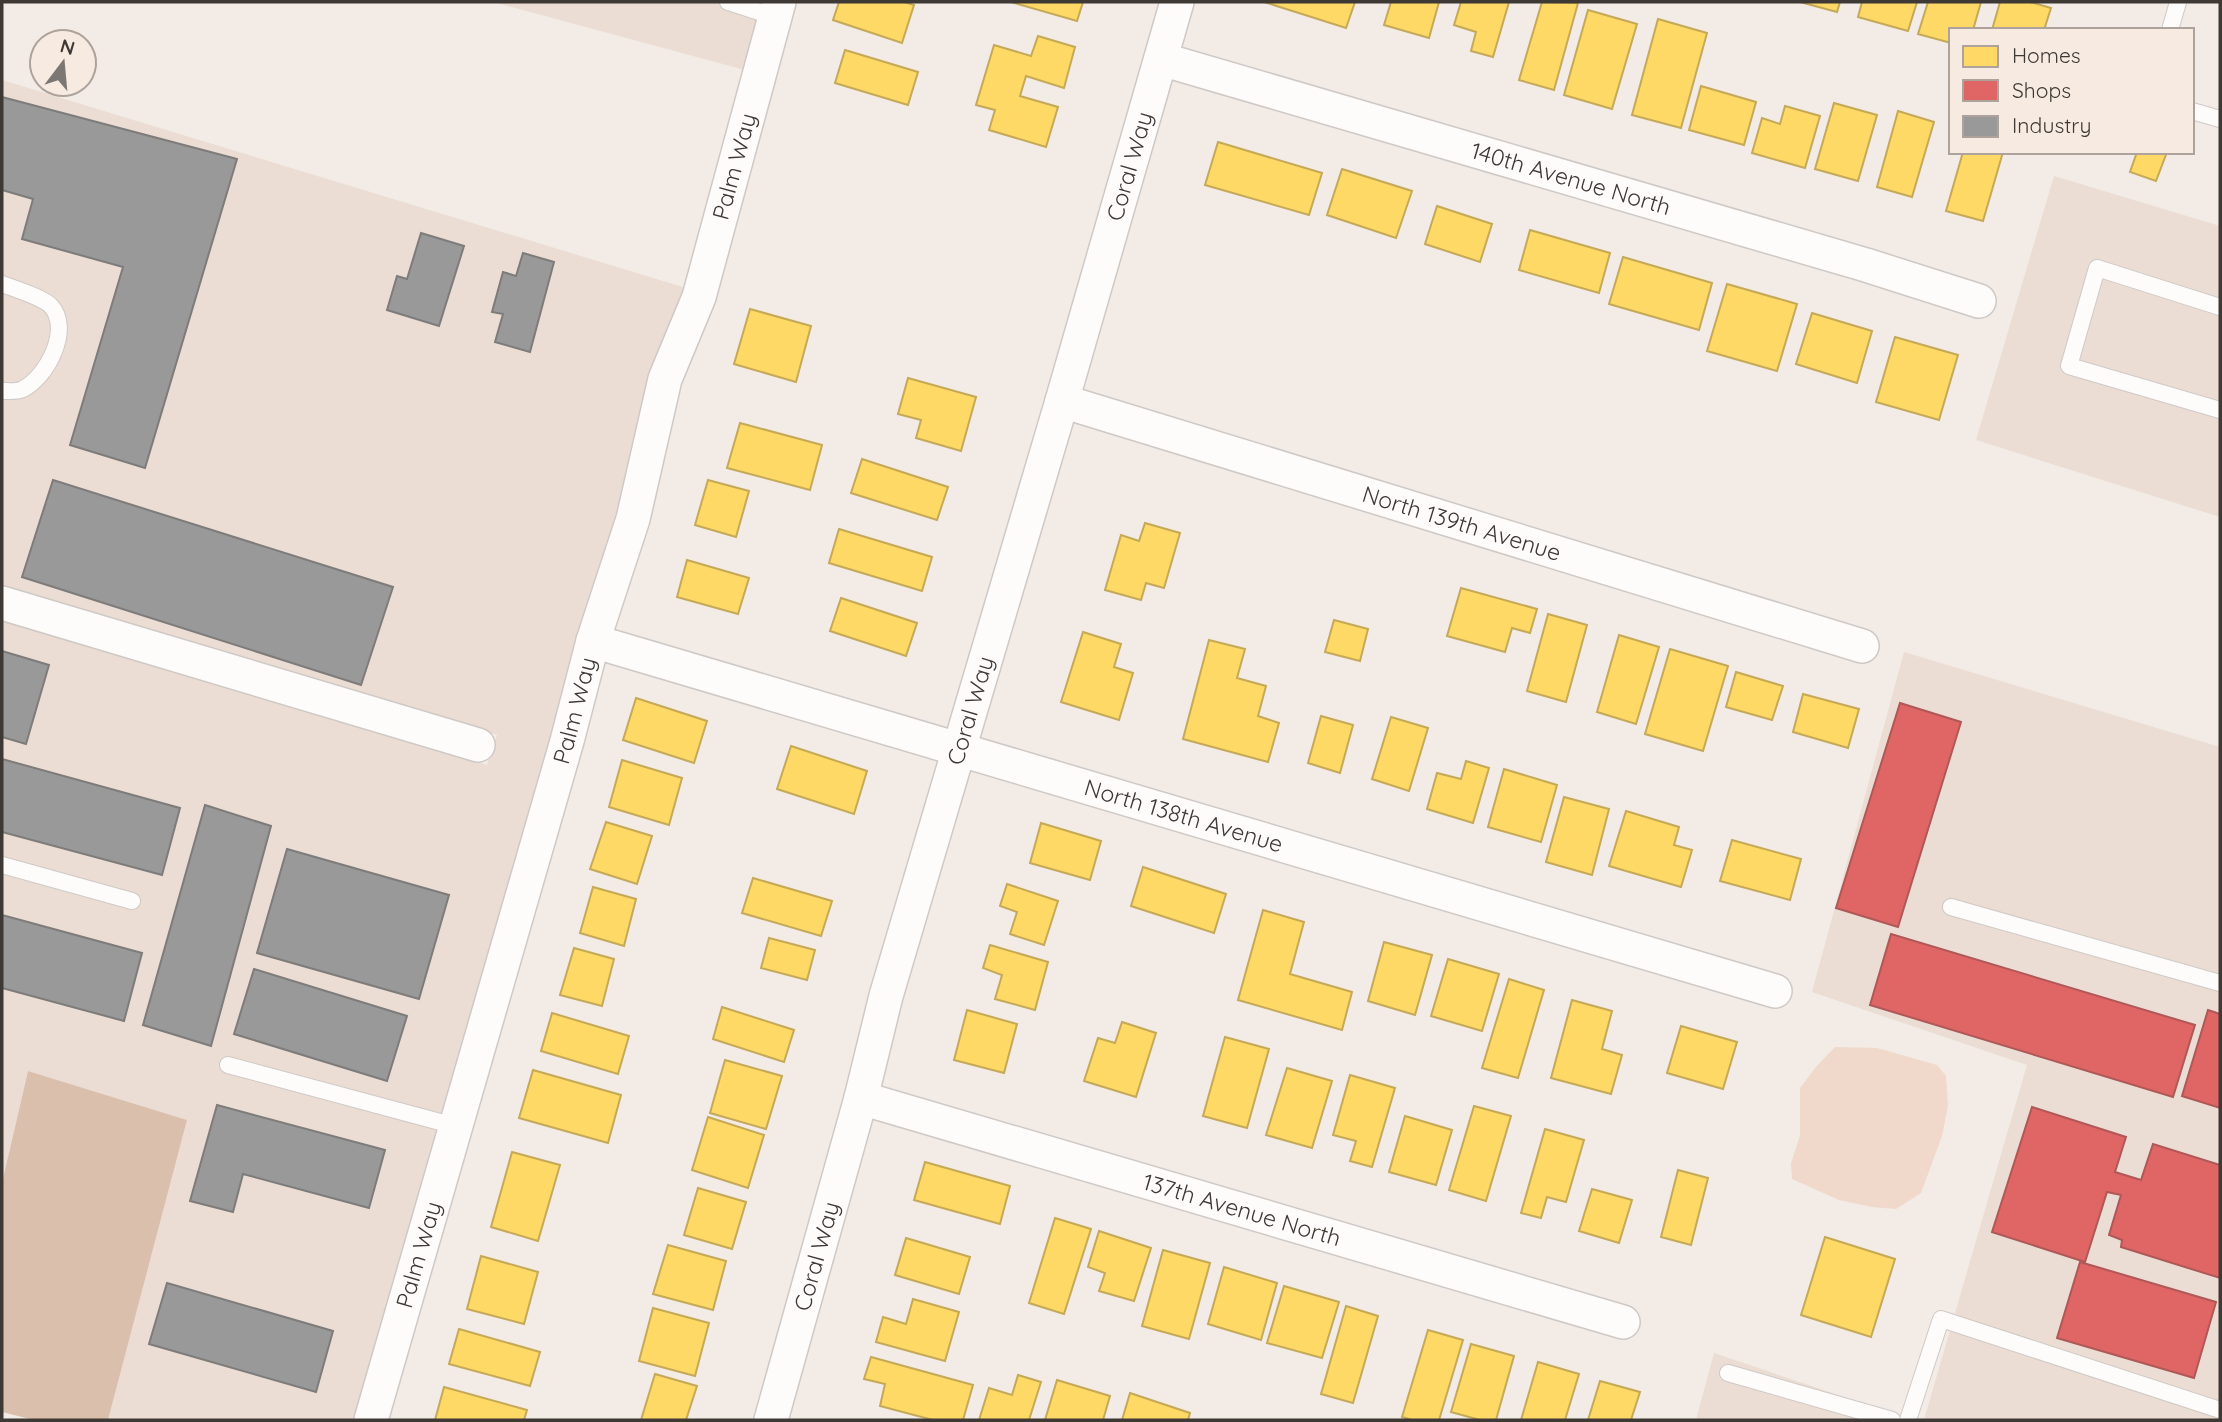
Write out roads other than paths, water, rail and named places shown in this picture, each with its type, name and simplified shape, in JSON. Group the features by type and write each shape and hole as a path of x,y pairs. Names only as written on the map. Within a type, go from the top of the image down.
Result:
{"street":[{"name":"Coral Way","path":"771,1420 862,1098 886,996 1177,2"},
{"name":"Palm Way","path":"371,1420 593,641 633,519 665,379 699,297 777,9"},
{"name":"140th Avenue North","path":"1161,59 1866,265 1979,302"},
{"name":"North 139th Avenue","path":"1062,401 1862,646"},
{"path":"2,603 478,745"},
{"name":"North 138th Avenue","path":"593,641 1775,991"},
{"name":"137th Avenue North","path":"862,1098 1623,1322"}],"lane":[{"path":"728,2 777,9"},
{"path":"2171,28 2178,2"},
{"path":"2194,112 2220,119"},
{"path":"2220,307 2097,268 2069,366 2220,410"},
{"path":"2,284 51,305 60,323 55,347 40,375 22,391 2,391"},
{"path":"2,865 132,901"},
{"path":"1951,907 2220,983"},
{"path":"228,1065 455,1126"},
{"path":"1908,1420 1941,1319 2218,1413"},
{"path":"1728,1373 1892,1420"}]}
